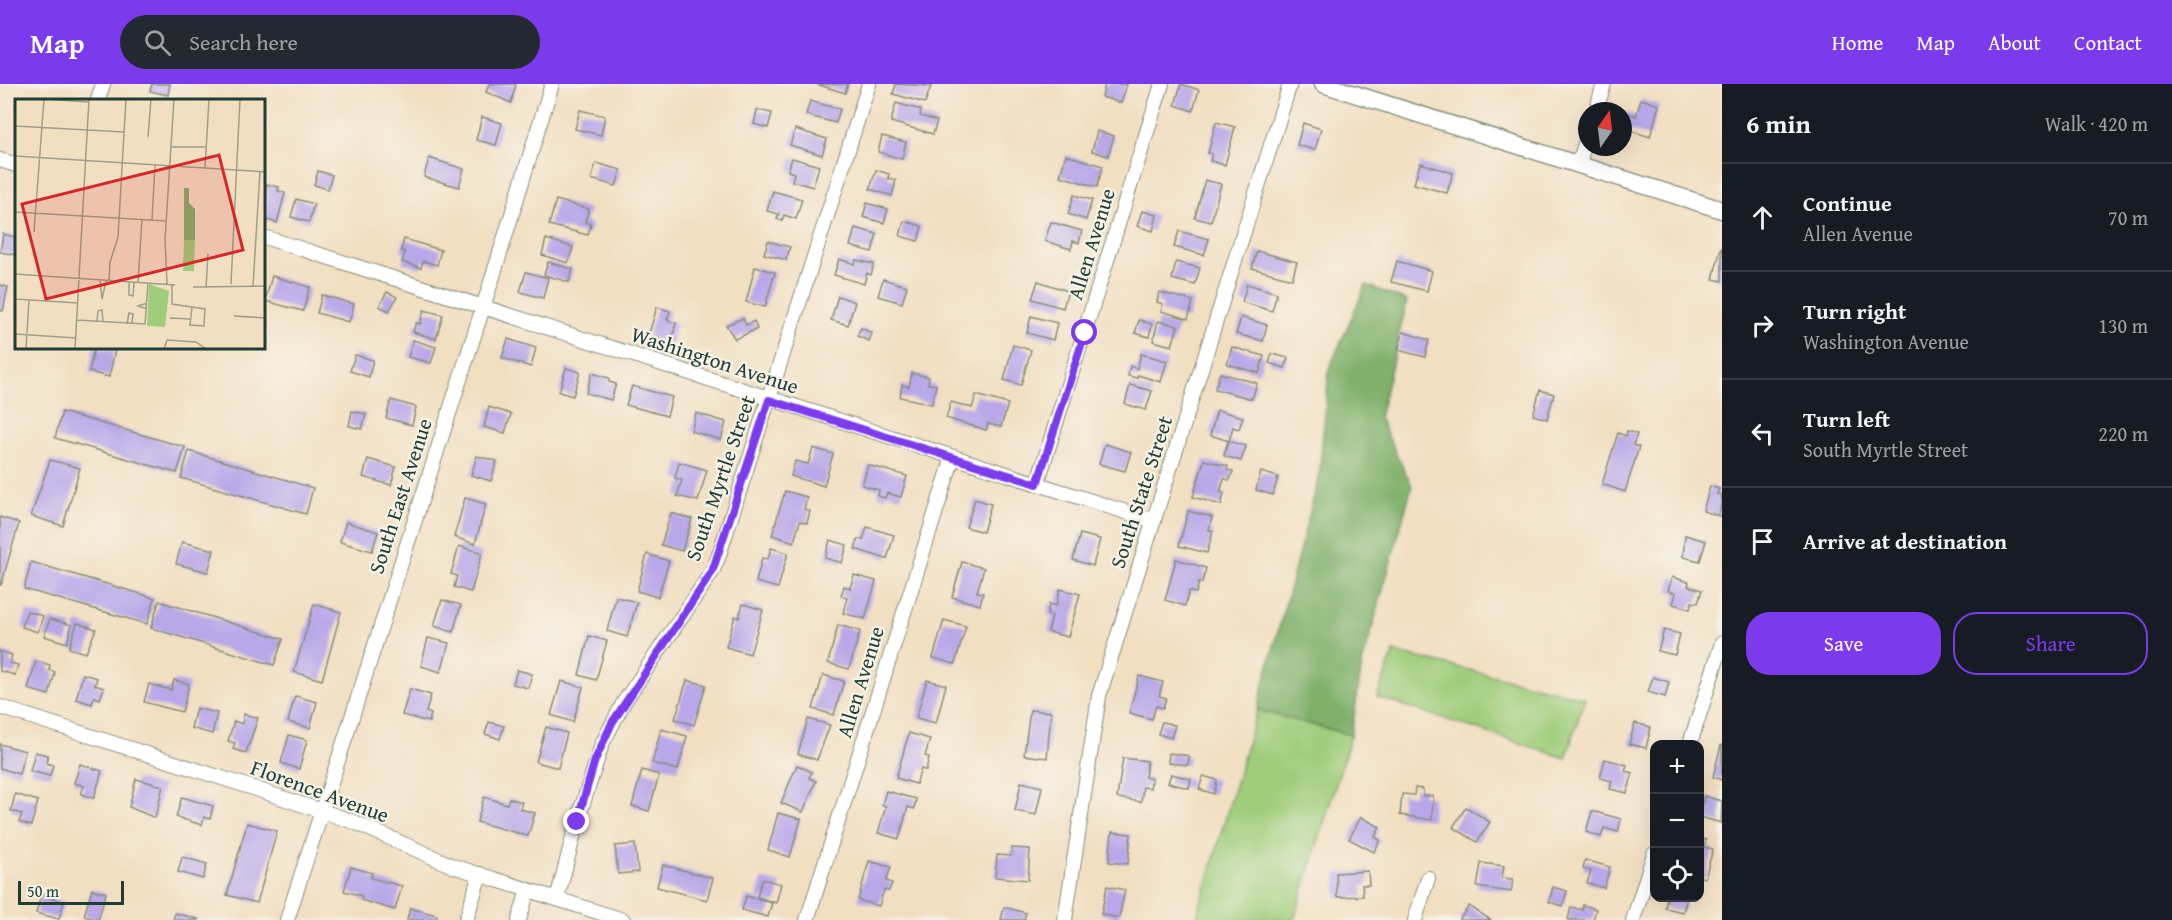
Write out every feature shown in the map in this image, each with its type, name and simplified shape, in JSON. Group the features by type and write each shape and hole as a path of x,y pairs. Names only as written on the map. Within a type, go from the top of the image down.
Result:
{"street":[{"path":"98,99 103,84"},
{"name":"South East Avenue","path":"287,920 552,84"},
{"name":"South Myrtle Street","path":"557,899 577,822 602,744 624,702 712,572 869,84"},
{"name":"Allen Avenue","path":"1037,484 1162,84"},
{"name":"South State Street","path":"1065,920 1099,696 1290,84"},
{"path":"1323,84 1722,210"},
{"path":"1599,102 1604,84"},
{"path":"1578,165 1581,156"},
{"path":"0,160 15,165"},
{"name":"Washington Avenue","path":"266,238 1154,521"},
{"name":"Allen Avenue","path":"807,920 953,457"},
{"path":"1691,740 1722,643"},
{"name":"Florence Avenue","path":"0,707 354,822 433,858 623,920"},
{"path":"1633,920 1650,867"},
{"path":"466,920 480,874"},
{"path":"1415,920 1428,879"},
{"path":"519,920 528,890"}],"green space":[{"path":"1366,285 1407,301 1379,418 1412,486 1362,664 1351,735 1257,710 1319,478 1329,369"},
{"path":"1394,652 1585,698 1566,758 1377,697"},
{"path":"1257,710 1351,735 1294,920 1196,920"}],"building":[{"path":"152,84 170,84 168,95 150,91"},
{"path":"489,84 516,84 511,103 486,92"},
{"path":"816,84 848,84 845,93"},
{"path":"896,84 931,86 925,103 893,94"},
{"path":"1105,84 1127,84 1121,103 1102,97"},
{"path":"1181,84 1199,90 1193,111 1175,105"},
{"path":"1641,99 1659,105 1650,137 1632,131 1632,115 1636,116"},
{"path":"810,101 840,109 836,123 806,115"},
{"path":"896,103 921,110 920,116 937,121 933,134 891,122"},
{"path":"580,110 605,116 601,135 575,129"},
{"path":"757,110 772,113 768,128 754,124"},
{"path":"482,117 502,123 496,145 476,140"},
{"path":"1216,122 1235,127 1225,165 1210,161 1212,154 1208,153"},
{"path":"1303,123 1321,129 1315,150 1297,145"},
{"path":"795,129 827,139 822,155 790,145"},
{"path":"1097,131 1114,136 1108,156 1092,151"},
{"path":"882,136 906,142 902,159 878,152"},
{"path":"1066,155 1103,166 1097,187 1060,176"},
{"path":"429,158 464,169 459,187 424,177"},
{"path":"792,158 819,166 813,187 792,181 794,173 788,171"},
{"path":"596,163 621,170 616,186 591,179"},
{"path":"1420,163 1453,173 1447,193 1414,184"},
{"path":"876,170 889,174 888,178 896,180 892,196 870,189"},
{"path":"318,171 332,175 328,189 314,185"},
{"path":"1205,180 1221,184 1211,222 1195,218"},
{"path":"266,184 279,187 278,191 285,193 277,223 266,220"},
{"path":"773,191 802,199 796,219 784,215 782,221 777,219 779,214 767,211"},
{"path":"1074,195 1092,200 1086,220 1068,214"},
{"path":"296,199 314,204 309,222 291,217"},
{"path":"556,200 589,209 585,222 591,224 588,235 549,225"},
{"path":"867,203 888,209 884,223 863,217"},
{"path":"1142,211 1157,215 1153,231 1137,226"},
{"path":"904,221 922,226 918,241 900,236"},
{"path":"1051,222 1082,231 1079,243 1073,241 1071,249 1045,241"},
{"path":"855,228 877,234 872,252 850,246"},
{"path":"1179,231 1209,239 1204,255 1174,247"},
{"path":"3,234 15,237 15,255 0,252"},
{"path":"404,239 441,250 437,265 423,261 421,268 402,262 405,252 401,251"},
{"path":"546,239 573,247 568,263 542,255"},
{"path":"768,241 790,247 786,260 764,254"},
{"path":"1722,248 1722,281 1713,279"},
{"path":"1257,251 1297,262 1292,279 1252,268"},
{"path":"839,259 855,264 856,260 874,264 871,275 867,273 864,284 834,275"},
{"path":"1397,261 1432,271 1427,291 1391,282"},
{"path":"548,262 573,269 569,282 544,275"},
{"path":"1176,262 1200,268 1195,285 1172,279"},
{"path":"755,267 775,272 765,307 746,302"},
{"path":"526,272 548,278 543,298 520,292"},
{"path":"272,276 310,287 303,311 266,301"},
{"path":"883,279 907,286 902,303 878,296"},
{"path":"1038,281 1068,291 1063,308 1032,299"},
{"path":"1247,284 1277,293 1272,311 1242,302"},
{"path":"0,285 8,287 3,311 0,310"},
{"path":"387,292 397,297 389,311 379,306"},
{"path":"1159,292 1193,301 1188,319 1161,311 1163,304 1157,302"},
{"path":"322,295 354,304 349,322 317,313"},
{"path":"838,296 855,302 848,325 831,320"},
{"path":"657,307 670,311 667,320 676,323 671,343 648,337"},
{"path":"424,310 443,315 436,339 413,332 416,323 420,324"},
{"path":"1031,316 1057,323 1053,340 1027,333"},
{"path":"1241,317 1267,325 1263,341 1236,334"},
{"path":"743,318 746,325 754,321 757,329 735,339 726,325"},
{"path":"1139,320 1152,324 1149,337 1135,333"},
{"path":"1158,321 1178,326 1172,346 1153,341"},
{"path":"861,328 872,333 869,341 857,336"},
{"path":"1403,332 1429,340 1425,357 1398,350"},
{"path":"508,339 536,348 531,367 502,358"},
{"path":"413,340 436,347 431,363 408,357"},
{"path":"1013,345 1031,350 1021,385 1004,380"},
{"path":"1232,347 1264,356 1259,373 1227,364"},
{"path":"94,350 115,350 109,377 89,372"},
{"path":"1141,354 1167,361 1161,382 1138,375 1137,378 1128,376 1130,366 1137,369"},
{"path":"1272,354 1288,358 1285,368 1269,363"},
{"path":"355,355 373,360 369,377 350,371"},
{"path":"566,368 580,372 573,396 559,392"},
{"path":"592,373 609,378 609,382 616,384 611,400 586,393"},
{"path":"912,373 929,377 928,384 936,385 932,404 900,397 902,385 909,387"},
{"path":"1220,373 1257,383 1252,399 1215,389"},
{"path":"1130,385 1152,391 1146,410 1125,404"},
{"path":"632,386 672,397 667,416 626,405"},
{"path":"1540,390 1554,394 1547,419 1533,415"},
{"path":"976,395 1008,404 1001,427 988,424 986,430 946,418 951,402 972,408"},
{"path":"391,400 416,407 412,425 386,418"},
{"path":"489,407 511,414 505,433 484,427"},
{"path":"1217,410 1243,417 1239,429 1233,427 1229,441 1210,435"},
{"path":"352,411 366,414 362,429 349,426"},
{"path":"62,412 185,447 177,473 55,438"},
{"path":"696,413 726,422 721,440 691,431"},
{"path":"1627,431 1637,434 1633,445 1639,447 1625,492 1602,484 1618,433 1626,436"},
{"path":"1228,441 1246,446 1241,461 1224,456"},
{"path":"1105,444 1131,452 1125,471 1099,464"},
{"path":"813,448 833,454 824,486 791,476 795,461 808,464"},
{"path":"189,451 313,488 306,514 181,478"},
{"path":"477,456 497,461 491,481 471,475"},
{"path":"368,459 396,467 391,485 363,477"},
{"path":"50,460 80,468 63,526 31,516"},
{"path":"1204,460 1228,466 1227,470 1233,471 1230,480 1224,479 1220,492 1224,493 1221,505 1193,497"},
{"path":"679,462 707,470 698,501 677,496 682,480 675,478"},
{"path":"868,465 907,476 901,497 887,493 885,498 878,496 879,490 862,485"},
{"path":"1261,472 1278,477 1273,495 1256,490"},
{"path":"1710,486 1719,489 1717,494 1722,495 1719,516 1703,511"},
{"path":"785,491 807,497 804,509 810,511 807,523 800,521 794,542 772,535"},
{"path":"465,498 486,504 475,544 454,537"},
{"path":"975,499 991,504 983,532 966,527"},
{"path":"1188,511 1212,517 1209,530 1213,531 1207,553 1179,546"},
{"path":"671,513 692,519 682,551 661,545"},
{"path":"0,517 19,523 1,585 0,585"},
{"path":"346,522 378,532 372,551 340,542"},
{"path":"867,527 894,535 887,559 855,549 858,539 863,540"},
{"path":"1080,534 1100,539 1093,566 1073,560"},
{"path":"1685,535 1706,541 1700,561 1683,557"},
{"path":"830,540 847,545 842,563 825,558"},
{"path":"182,542 214,550 208,572 176,564"},
{"path":"459,546 482,553 471,592 454,587 457,576 451,574"},
{"path":"771,548 788,553 778,588 756,582 762,558 768,559"},
{"path":"647,554 669,561 658,597 637,591"},
{"path":"1176,559 1206,568 1202,583 1199,582 1196,593 1189,591 1185,606 1165,600"},
{"path":"31,562 155,598 147,624 24,589"},
{"path":"962,562 984,568 977,592 983,593 980,605 952,597"},
{"path":"854,575 876,581 865,619 843,613 847,598 841,596 844,586 850,588"},
{"path":"1672,577 1689,582 1688,586 1702,590 1698,603 1692,602 1690,609 1673,604 1676,593 1668,591"},
{"path":"1060,589 1080,594 1068,637 1048,632 1052,616 1047,615 1049,604 1056,606"},
{"path":"616,597 637,602 627,637 607,631"},
{"path":"442,600 461,605 453,632 434,626"},
{"path":"159,601 283,639 274,665 151,628"},
{"path":"314,604 341,612 322,680 294,672"},
{"path":"743,604 763,610 750,654 726,647 735,616 739,618"},
{"path":"27,611 43,616 38,632 22,627"},
{"path":"50,619 72,625 67,643 44,636"},
{"path":"944,620 966,626 955,664 933,658"},
{"path":"77,623 96,629 86,653 69,648"},
{"path":"838,625 860,631 849,669 828,663"},
{"path":"1664,630 1680,634 1675,655 1658,651"},
{"path":"589,636 607,641 596,680 579,675"},
{"path":"428,638 449,643 441,672 421,666"},
{"path":"0,651 12,655 10,663 18,665 15,675 0,671"},
{"path":"36,661 50,665 49,670 55,672 49,695 28,689"},
{"path":"517,670 532,674 528,688 513,684"},
{"path":"83,674 97,678 95,685 104,688 100,699 94,697 92,704 76,699"},
{"path":"823,675 844,681 834,715 813,709"},
{"path":"1139,676 1163,682 1159,696 1166,698 1163,708 1156,706 1152,719 1129,713"},
{"path":"1653,677 1669,682 1665,697 1648,692"},
{"path":"174,680 189,684 182,712 144,702 149,684 171,690"},
{"path":"687,680 706,685 694,725 675,719"},
{"path":"927,680 946,685 936,723 916,718"},
{"path":"561,681 583,687 573,722 551,715"},
{"path":"410,689 431,695 426,712 431,714 429,722 402,715"},
{"path":"295,696 317,702 310,728 288,722"},
{"path":"196,708 217,713 212,734 191,728"},
{"path":"1030,710 1051,712 1047,758 1024,755"},
{"path":"244,714 258,718 246,753 233,749 235,743 228,741 234,721 242,724"},
{"path":"808,719 830,725 817,760 798,754"},
{"path":"489,722 504,726 500,739 485,734"},
{"path":"1162,722 1175,725 1171,738 1158,734"},
{"path":"1635,723 1651,727 1646,748 1629,744"},
{"path":"546,727 567,733 558,768 536,762"},
{"path":"661,729 687,736 678,770 652,763"},
{"path":"909,733 930,739 925,756 929,757 926,770 921,769 916,784 896,778"},
{"path":"289,735 307,740 299,769 281,763"},
{"path":"0,744 25,751 19,774 0,768"},
{"path":"1722,745 1722,780 1713,777"},
{"path":"35,752 48,755 46,763 53,765 50,776 30,771"},
{"path":"1169,753 1189,756 1188,765 1168,763"},
{"path":"1123,758 1147,761 1145,777 1152,779 1150,788 1143,787 1141,802 1117,798"},
{"path":"1605,759 1627,765 1625,771 1633,773 1627,793 1610,789 1612,781 1600,778"},
{"path":"80,764 102,771 94,798 81,794 84,786 74,783"},
{"path":"797,765 812,772 809,778 816,781 803,812 781,803"},
{"path":"642,770 659,775 649,811 632,806"},
{"path":"1171,774 1191,779 1189,788 1168,783"},
{"path":"1203,776 1217,780 1214,794 1199,789"},
{"path":"136,779 163,786 155,818 129,807"},
{"path":"1021,782 1042,787 1036,815 1015,811"},
{"path":"1415,788 1423,789 1423,796 1433,796 1432,820 1400,815 1402,794 1414,795"},
{"path":"886,791 916,799 914,809 908,807 899,839 878,833 886,806 882,805"},
{"path":"15,794 38,801 31,826 19,822 22,814 11,811"},
{"path":"1704,796 1722,801 1721,823 1704,818"},
{"path":"182,797 213,806 210,819 204,817 202,825 176,817"},
{"path":"484,797 507,804 509,798 522,802 520,809 535,813 528,836 477,822"},
{"path":"1466,807 1490,822 1477,842 1453,827"},
{"path":"1592,811 1621,819 1618,832 1604,828 1601,837 1586,832"},
{"path":"778,813 801,819 790,857 768,850"},
{"path":"1361,817 1380,827 1375,837 1380,840 1374,852 1349,839"},
{"path":"247,823 277,831 257,903 227,895"},
{"path":"1112,832 1131,834 1128,864 1109,862"},
{"path":"635,844 638,872 618,874 615,846"},
{"path":"1704,847 1713,849 1704,878"},
{"path":"1012,848 1030,849 1028,880 995,877 997,855 1011,856"},
{"path":"182,857 207,864 203,879 178,872"},
{"path":"1585,860 1610,867 1604,888 1587,883 1591,871 1583,869"},
{"path":"869,861 891,867 886,881 892,883 889,891 884,890 879,906 858,900"},
{"path":"1481,863 1504,866 1502,878 1513,879 1511,892 1477,887"},
{"path":"663,865 713,878 707,900 657,887"},
{"path":"351,867 372,873 371,878 402,886 395,910 361,900 362,896 344,891"},
{"path":"1368,871 1369,885 1362,885 1363,896 1337,897 1336,873"},
{"path":"762,879 781,884 776,903 757,897"},
{"path":"1107,886 1125,890 1119,918 1101,914"},
{"path":"1553,887 1567,891 1563,906 1549,902"},
{"path":"92,889 106,893 98,920 84,916"},
{"path":"41,895 64,902 59,919 36,913"},
{"path":"746,896 772,903 768,917 742,910"},
{"path":"1666,902 1686,902 1683,912 1665,908"},
{"path":"1583,905 1596,909 1593,920 1568,920 1571,907 1582,910"},
{"path":"1469,906 1491,920 1459,920"},
{"path":"1004,907 1026,913 1024,920 1001,920"},
{"path":"410,908 437,915 436,920 407,920"},
{"path":"175,913 198,919 198,920 173,920"}],"route":[{"path":"577,822 595,760 612,723 712,572 769,400 1037,484 1085,333"}]}
